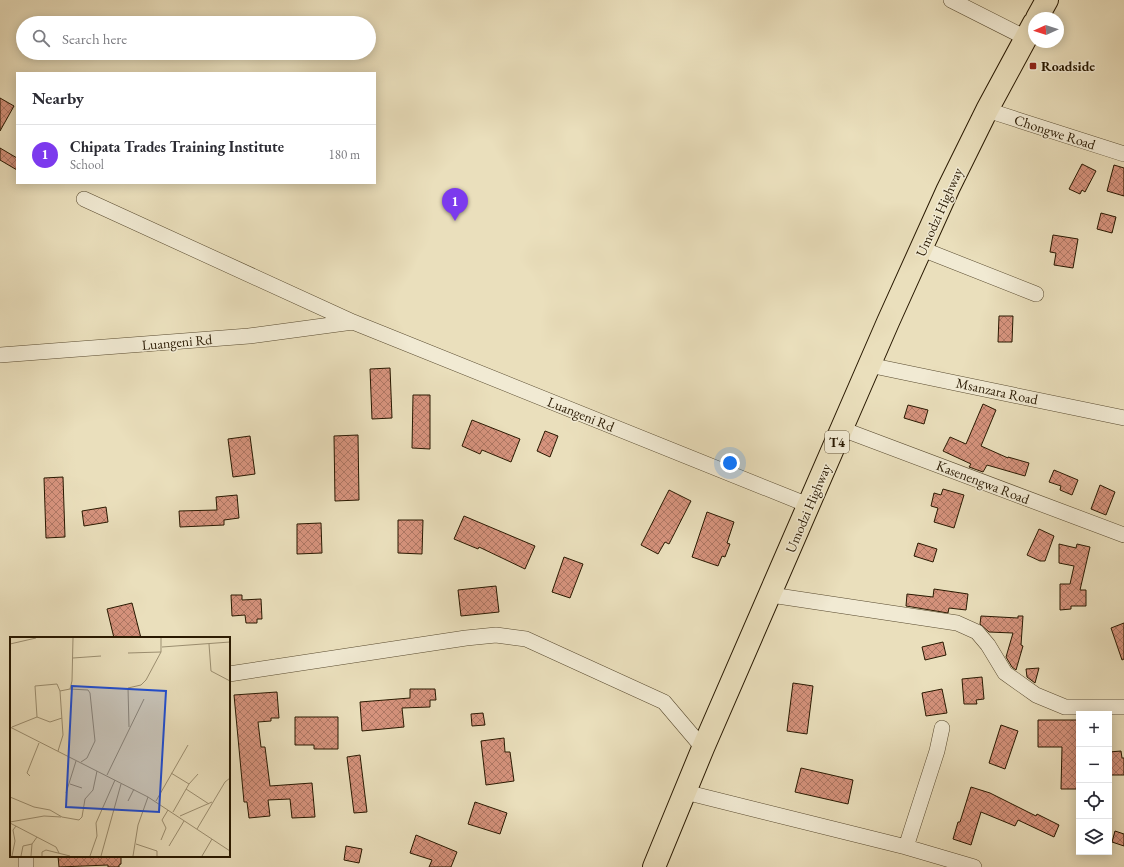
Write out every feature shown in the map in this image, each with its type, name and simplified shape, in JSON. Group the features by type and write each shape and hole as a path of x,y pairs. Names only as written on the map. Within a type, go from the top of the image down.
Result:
{"highway":[{"path":"1040,12 1047,0"},
{"name":"Umodzi Highway","path":"654,867 703,748 771,595 808,505 948,189 987,110 1028,35"}],"street":[{"path":"951,0 1028,30"},
{"name":"Chongwe Road","path":"987,110 1124,154"},
{"name":"Luangeni Rd","path":"84,199 353,322 808,505"},
{"path":"922,249 1036,294"},
{"name":"Luangeni Rd","path":"0,355 249,336 353,322"},
{"name":"Msanzara Road","path":"869,365 1124,418"},
{"name":"Kasenengwa Road","path":"842,429 1124,535"},
{"path":"771,595 957,624 977,632 988,645 1005,673 1036,695 1065,707 1124,707"},
{"path":"230,674 466,638 496,635 526,638 664,702 703,748"},
{"path":"906,847 937,751 942,728"},
{"path":"685,792 906,847 974,867"}],"building":[{"path":"0,98 14,106 0,131"},
{"path":"0,148 16,157 16,169 0,160"},
{"path":"1082,164 1096,171 1085,192 1082,190 1080,194 1069,189"},
{"path":"1114,165 1124,168 1124,196 1107,191"},
{"path":"1101,213 1116,217 1112,233 1097,229"},
{"path":"1053,235 1078,239 1073,268 1054,265 1056,253 1050,252"},
{"path":"999,316 1013,316 1012,342 998,342"},
{"path":"390,368 392,418 372,419 370,369"},
{"path":"413,395 430,395 430,449 412,448"},
{"path":"983,404 996,410 981,446 1008,458 1029,463 1025,476 987,465 983,472 969,467 971,464 943,451 950,437 966,444"},
{"path":"908,405 928,410 924,424 904,418"},
{"path":"472,420 520,439 511,462 482,450 480,454 462,446"},
{"path":"545,431 558,436 550,457 537,451"},
{"path":"358,435 359,500 335,501 334,436"},
{"path":"250,436 255,474 233,477 228,439"},
{"path":"1054,470 1078,480 1072,495 1060,490 1061,486 1049,482"},
{"path":"63,477 65,537 46,538 44,478"},
{"path":"1100,485 1115,492 1106,515 1091,509"},
{"path":"943,489 964,495 954,528 934,522 938,508 931,506 934,493 941,495"},
{"path":"669,490 691,501 669,544 665,542 658,554 641,545"},
{"path":"237,495 239,518 224,520 224,525 180,527 179,511 217,510 216,497"},
{"path":"106,507 108,522 84,526 82,511"},
{"path":"707,512 734,522 727,543 730,544 725,557 722,556 718,566 692,557"},
{"path":"464,516 535,546 525,569 479,547 478,549 454,539"},
{"path":"398,520 423,520 422,554 398,553"},
{"path":"321,523 322,553 297,554 297,524"},
{"path":"1039,529 1054,536 1045,561 1040,561 1027,555"},
{"path":"918,543 937,549 933,562 914,556"},
{"path":"1059,544 1076,548 1077,544 1090,547 1080,590 1086,590 1086,606 1071,606 1071,609 1060,610 1060,584 1070,584 1074,566 1059,563"},
{"path":"564,557 583,564 570,598 552,592"},
{"path":"496,586 499,612 461,616 458,590"},
{"path":"934,589 968,594 966,610 949,608 948,613 906,606 907,594 933,597"},
{"path":"231,595 242,595 242,600 261,599 262,619 257,619 257,623 246,623 245,615 232,616"},
{"path":"132,603 141,637 114,637 107,609"},
{"path":"981,616 1018,618 1018,616 1023,616 1021,645 1023,646 1016,670 1012,667 1006,657 1013,633 989,632 980,624"},
{"path":"1124,623 1124,659 1122,660 1111,628"},
{"path":"943,642 946,655 925,660 922,647"},
{"path":"1039,668 1035,683 1027,677 1026,669"},
{"path":"982,677 984,699 976,700 977,704 964,704 962,679"},
{"path":"793,683 813,686 807,734 787,731"},
{"path":"410,689 435,689 436,700 430,700 430,707 402,708 404,727 362,731 360,702 410,698"},
{"path":"942,689 947,713 926,716 922,693"},
{"path":"277,692 279,718 271,718 271,721 258,722 261,747 265,747 270,786 312,783 315,817 292,818 290,799 268,800 270,816 249,818 247,802 244,802 234,695"},
{"path":"483,713 485,725 472,726 471,714"},
{"path":"295,717 338,717 338,749 314,749 314,745 295,745"},
{"path":"1038,720 1076,720 1076,789 1061,789 1062,747 1038,747"},
{"path":"1001,725 1018,731 1005,769 989,763"},
{"path":"504,738 505,752 510,752 514,781 486,785 481,741"},
{"path":"1121,751 1122,758 1124,758 1124,775 1112,775 1112,752"},
{"path":"360,755 367,812 354,813 347,757"},
{"path":"801,768 853,780 848,804 795,792"},
{"path":"971,787 990,793 1036,816 1037,814 1059,825 1054,837 1018,820 1015,826 981,812 971,845 953,839"},
{"path":"475,802 507,813 500,834 468,824"},
{"path":"1115,831 1124,834 1124,846 1112,842"},
{"path":"416,835 457,852 451,867 429,867 432,860 410,853"},
{"path":"346,846 362,849 359,863 344,860"},
{"path":"58,857 121,857 121,864 119,867 108,867 108,865 59,867"}],"place":[{"name":"Roadside","path":"1033,66"},
{"name":"Chipata Trades Training Institute","path":"455,221"}]}
